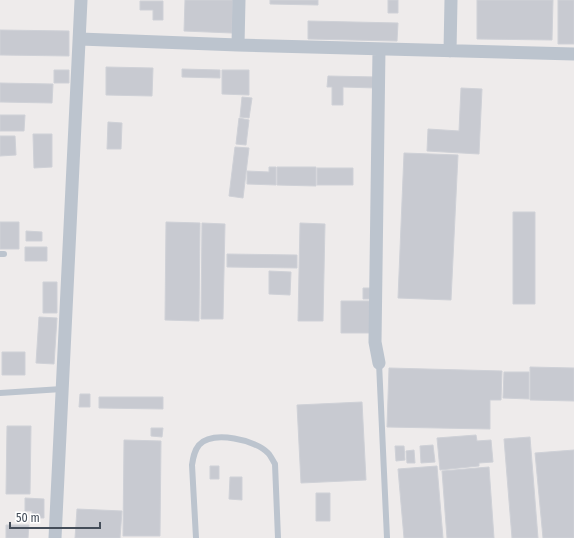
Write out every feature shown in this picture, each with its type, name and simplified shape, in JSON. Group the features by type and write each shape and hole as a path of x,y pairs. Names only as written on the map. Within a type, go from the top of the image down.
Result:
{"street":[{"path":"55,538 81,0"},
{"path":"238,45 239,0"},
{"path":"450,51 451,0"},
{"path":"80,38 238,45 574,54"},
{"path":"379,49 375,342 379,363"}],"lane":[{"path":"379,363 387,538"},
{"path":"0,393 63,389"},
{"path":"196,538 192,465 193,455 200,445 208,439 231,438 254,443 269,453 274,464 278,538"}],"building":[{"path":"185,0 233,0 232,33 184,31"},
{"path":"270,0 318,0 318,5 270,4"},
{"path":"388,0 398,0 398,13 388,13"},
{"path":"477,0 553,0 552,40 477,39"},
{"path":"558,0 574,0 574,44 558,44"},
{"path":"140,1 163,1 163,20 153,20 153,10 140,10"},
{"path":"308,21 398,23 397,41 308,39"},
{"path":"0,30 69,31 69,56 0,55"},
{"path":"106,67 153,68 152,96 106,95"},
{"path":"182,69 220,70 220,78 182,77"},
{"path":"54,70 69,70 69,83 54,83"},
{"path":"222,70 249,70 249,95 222,94"},
{"path":"328,76 377,77 376,88 343,87 343,105 332,105 332,87 327,87"},
{"path":"0,83 53,84 52,103 0,102"},
{"path":"461,88 482,89 479,154 427,151 428,129 459,131"},
{"path":"242,97 252,98 249,118 240,117"},
{"path":"0,115 25,115 24,131 0,131"},
{"path":"239,118 249,120 246,145 236,144"},
{"path":"108,122 122,123 121,149 107,149"},
{"path":"33,134 52,134 52,167 34,168"},
{"path":"0,136 15,136 16,155 0,156"},
{"path":"235,147 249,148 243,198 229,196"},
{"path":"404,153 458,155 451,300 398,298"},
{"path":"269,167 276,167 276,185 247,184 247,171 269,172"},
{"path":"277,167 316,167 316,186 277,185"},
{"path":"317,168 353,168 353,185 317,185"},
{"path":"513,212 535,212 535,304 513,304"},
{"path":"0,222 19,222 19,249 0,249"},
{"path":"166,222 200,223 199,321 165,320"},
{"path":"202,223 225,224 223,319 201,319"},
{"path":"300,223 325,224 323,321 298,321"},
{"path":"26,231 42,232 42,241 26,241"},
{"path":"25,247 47,247 47,261 25,261"},
{"path":"227,254 297,255 297,268 227,267"},
{"path":"269,271 291,272 290,295 269,294"},
{"path":"43,282 57,282 57,313 43,313"},
{"path":"363,288 372,288 372,299 363,299"},
{"path":"341,301 372,301 372,333 341,333"},
{"path":"39,317 57,318 54,364 36,363"},
{"path":"2,352 25,352 25,375 2,375"},
{"path":"530,367 574,368 574,401 530,400"},
{"path":"389,368 502,371 501,400 490,400 490,429 387,427"},
{"path":"504,372 529,372 529,399 503,398"},
{"path":"80,394 90,394 90,407 79,407"},
{"path":"99,397 163,397 163,409 99,408"},
{"path":"362,402 366,480 301,483 297,405"},
{"path":"7,426 31,426 30,494 6,494"},
{"path":"151,428 163,428 162,437 151,436"},
{"path":"476,435 477,441 491,440 493,462 479,463 479,466 440,470 437,438"},
{"path":"530,437 538,538 512,538 504,439"},
{"path":"124,440 161,441 160,536 123,536"},
{"path":"433,445 435,462 421,463 420,446"},
{"path":"395,446 404,446 405,460 396,461"},
{"path":"414,450 415,463 407,463 406,451"},
{"path":"574,450 574,538 543,538 535,453"},
{"path":"210,466 219,466 219,479 210,479"},
{"path":"437,466 443,538 404,538 398,469"},
{"path":"489,467 494,538 447,538 442,471"},
{"path":"230,477 242,477 242,500 229,499"},
{"path":"316,493 330,493 330,521 316,521"},
{"path":"25,498 44,499 44,518 32,518 32,511 25,511"},
{"path":"77,509 122,511 120,538 75,538"},
{"path":"6,525 29,525 28,538 6,538"}]}
